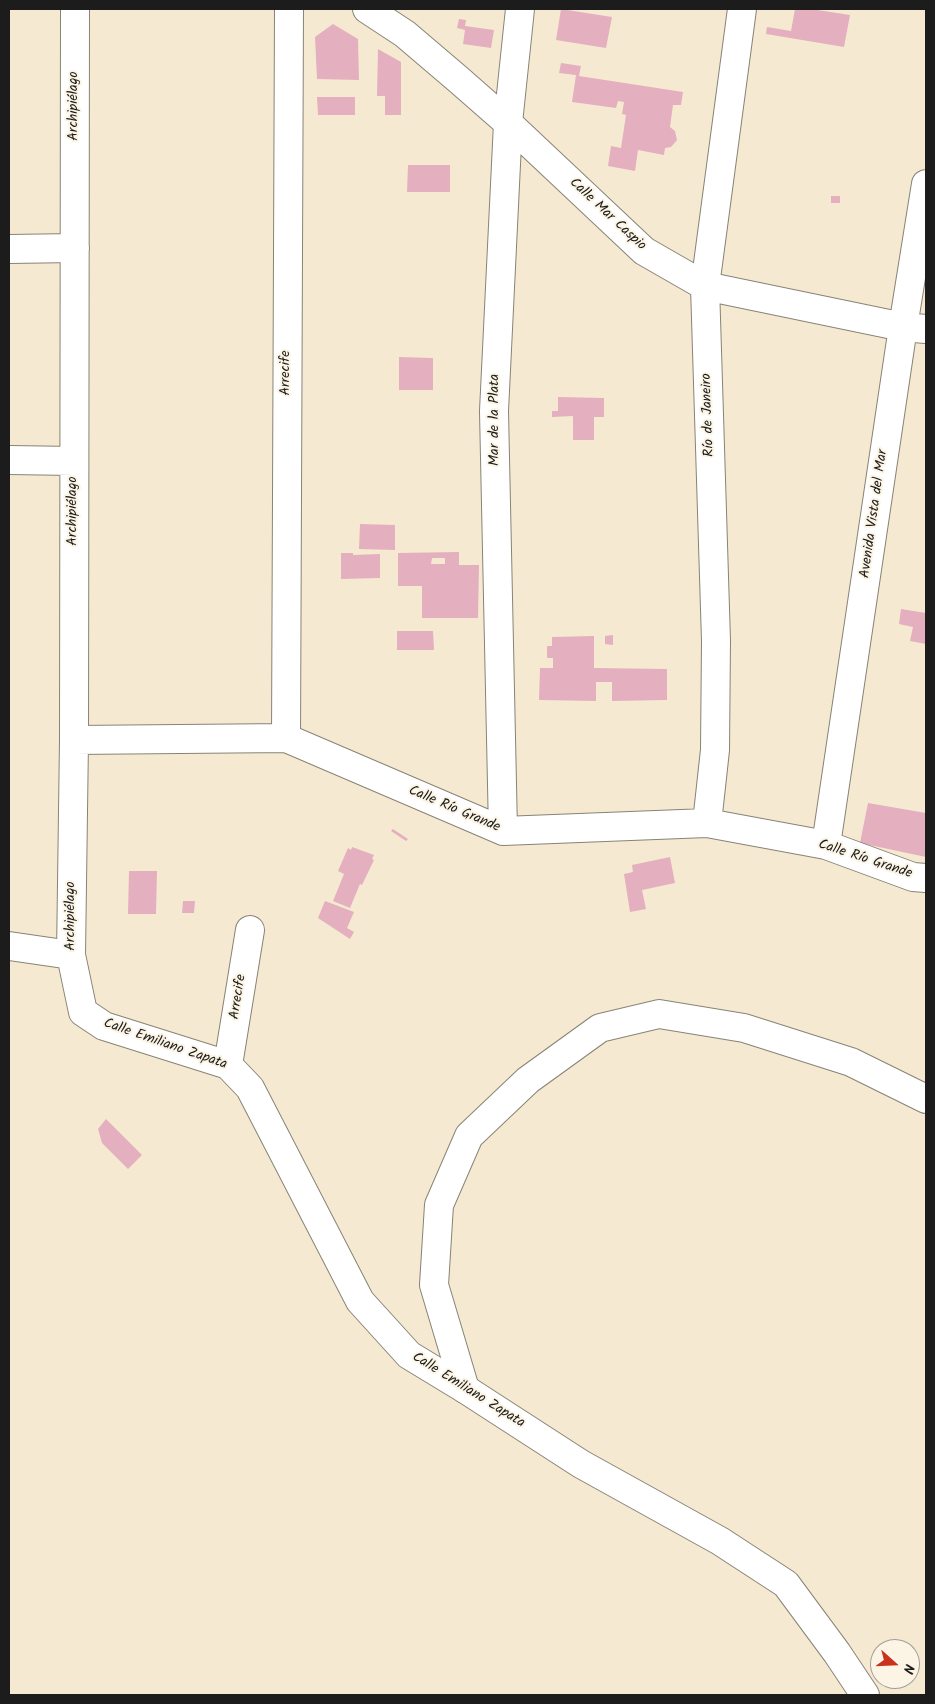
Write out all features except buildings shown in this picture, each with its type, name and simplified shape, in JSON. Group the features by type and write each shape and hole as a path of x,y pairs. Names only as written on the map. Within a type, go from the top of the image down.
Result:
{"street":[{"name":"Archipiélago","path":"75,9 74,740 71,955 84,1012"},
{"name":"Arrecife","path":"286,738 288,9"},
{"name":"Calle Mar Caspio","path":"366,9 405,34 508,123 644,251 705,286 915,328"},
{"name":"Mar de la Plata","path":"504,831 494,411 508,123 520,9"},
{"name":"Río de Janeiro","path":"707,823 715,750 716,641 705,286 742,9"},
{"name":"Avenida Vista del Mar","path":"826,845 915,328 926,184"},
{"path":"9,248 75,248"},
{"path":"9,460 74,461"},
{"name":"Calle Río Grande","path":"74,740 286,738 504,831 707,823 826,845 913,877 926,878"},
{"name":"Arrecife","path":"228,1065 250,930"},
{"path":"9,946 71,955"},
{"name":"Calle Emiliano Zapata","path":"84,1012 104,1026 228,1065 250,1088 360,1301 409,1355 581,1464 720,1542 786,1584 837,1653 865,1695"},
{"path":"465,1389 434,1285 439,1205 469,1136 528,1080 600,1028 659,1014 744,1028 851,1062 926,1099"}]}
